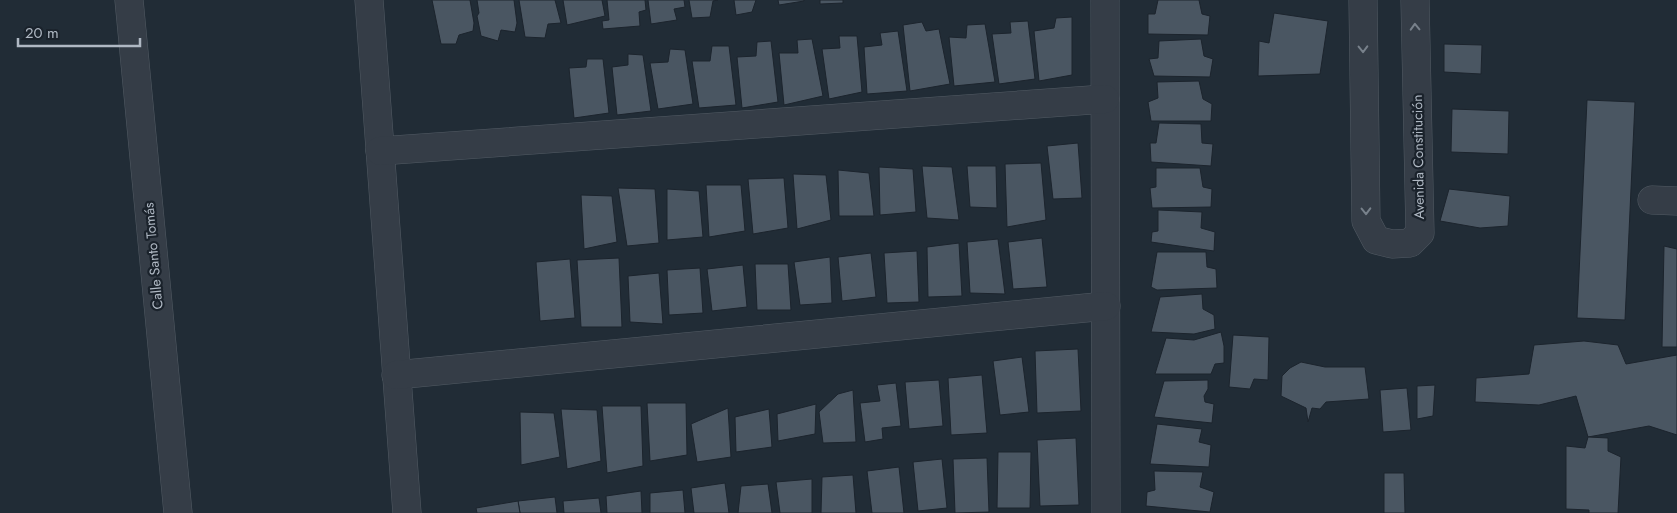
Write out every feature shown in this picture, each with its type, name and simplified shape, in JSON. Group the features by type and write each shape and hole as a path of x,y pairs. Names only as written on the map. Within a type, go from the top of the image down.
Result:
{"street":[{"name":"Calle Santo Tomás","path":"129,0 178,513"},
{"path":"369,0 407,513"},
{"path":"1105,0 1106,513"},
{"name":"Avenida Constitución","path":"1363,0 1366,221 1376,240 1392,244 1410,243 1420,233 1415,0"},
{"path":"380,151 1105,99"},
{"path":"396,375 1106,306"}],"building":[{"path":"432,0 470,0 474,23 473,31 459,35 456,44 441,44"},
{"path":"477,0 514,0 517,23 515,32 501,30 498,41 481,36 477,16 479,13"},
{"path":"519,0 555,0 561,23 548,24 545,38 525,37"},
{"path":"563,0 602,0 605,16 567,25"},
{"path":"607,0 645,0 646,10 639,12 640,26 603,29 602,21 609,20"},
{"path":"648,0 684,0 685,7 674,9 677,20 651,24"},
{"path":"689,0 718,0 713,1 710,17 692,18"},
{"path":"734,0 756,0 752,12 736,15"},
{"path":"778,0 804,0 804,1 779,5"},
{"path":"820,0 843,0 843,3 820,4"},
{"path":"1158,0 1199,0 1202,14 1210,16 1208,35 1148,34 1148,14 1155,14"},
{"path":"1274,13 1328,21 1320,74 1258,76 1259,41 1269,43"},
{"path":"1072,17 1072,75 1039,81 1034,31 1054,28 1056,18"},
{"path":"1028,21 1035,79 999,84 992,34 1011,33 1010,22"},
{"path":"922,22 926,31 939,29 950,84 910,91 903,25"},
{"path":"985,24 995,82 954,86 949,37 966,38 967,25"},
{"path":"898,31 907,91 867,94 864,47 882,45 880,33"},
{"path":"839,36 857,36 862,92 829,99 822,49 840,48"},
{"path":"812,39 823,96 784,105 779,53 798,53 797,40"},
{"path":"1201,39 1204,56 1213,59 1210,77 1154,76 1149,59 1158,58 1159,41"},
{"path":"771,41 778,102 742,108 737,57 756,56 757,42"},
{"path":"1444,44 1482,45 1481,74 1444,72"},
{"path":"712,46 729,46 736,105 699,108 692,61 710,61"},
{"path":"670,49 685,50 693,104 658,109 650,63 668,62"},
{"path":"628,54 643,55 651,111 617,115 612,67 628,65"},
{"path":"587,59 603,59 609,113 574,118 569,68 586,67"},
{"path":"1199,81 1203,99 1212,104 1211,121 1151,121 1148,102 1158,98 1157,82"},
{"path":"1587,100 1635,102 1625,320 1577,318"},
{"path":"1452,109 1509,111 1508,154 1451,152"},
{"path":"1159,123 1201,124 1202,143 1213,144 1211,166 1151,162 1150,143 1156,143"},
{"path":"1078,143 1082,198 1053,199 1047,146"},
{"path":"1041,163 1046,220 1007,227 1005,164"},
{"path":"922,166 952,167 959,220 927,218"},
{"path":"967,166 996,166 997,208 970,207"},
{"path":"879,167 913,169 916,212 880,215"},
{"path":"1156,168 1200,168 1203,187 1212,189 1211,207 1152,208 1150,188 1156,187"},
{"path":"838,170 869,173 874,216 839,216"},
{"path":"793,174 826,175 831,220 797,229"},
{"path":"784,178 788,228 753,234 748,179"},
{"path":"706,185 741,185 745,231 709,237"},
{"path":"618,188 655,189 659,243 627,246"},
{"path":"667,189 699,191 703,237 667,240"},
{"path":"1449,189 1510,196 1508,226 1480,228 1440,221"},
{"path":"581,195 612,196 617,242 584,249"},
{"path":"1158,210 1202,212 1201,228 1215,232 1214,251 1151,242 1152,232 1158,231"},
{"path":"1042,238 1047,287 1013,289 1008,242"},
{"path":"998,239 1005,294 970,293 967,242"},
{"path":"959,243 962,296 928,297 927,247"},
{"path":"1664,246 1677,249 1677,347 1662,347"},
{"path":"917,251 919,302 887,303 884,253"},
{"path":"1157,252 1206,252 1207,267 1216,269 1217,288 1157,290 1151,287"},
{"path":"871,253 876,297 842,301 838,257"},
{"path":"830,257 832,303 800,305 794,262"},
{"path":"619,258 622,327 581,327 577,260"},
{"path":"570,259 575,318 540,321 536,262"},
{"path":"755,264 788,264 791,310 757,310"},
{"path":"743,265 747,307 712,311 707,269"},
{"path":"700,268 703,313 669,315 667,270"},
{"path":"659,273 663,324 630,322 628,276"},
{"path":"1202,294 1203,309 1214,315 1215,329 1194,334 1151,332 1160,297"},
{"path":"1221,332 1224,346 1224,363 1215,364 1211,374 1155,374 1166,338 1194,340"},
{"path":"1233,335 1269,337 1268,380 1254,379 1250,389 1229,387"},
{"path":"1584,341 1618,345 1626,364 1677,355 1677,435 1649,426 1588,437 1576,396 1539,405 1475,402 1476,378 1529,374 1534,345"},
{"path":"1078,349 1081,411 1037,413 1035,351"},
{"path":"1022,357 1029,412 1000,415 993,361"},
{"path":"1301,362 1325,367 1365,367 1369,399 1326,402 1320,409 1312,408 1308,422 1306,408 1281,396 1282,376 1290,368"},
{"path":"982,375 987,433 951,435 948,378"},
{"path":"939,380 943,426 909,429 905,382"},
{"path":"1208,380 1208,389 1204,396 1205,402 1214,404 1212,423 1154,417 1164,381"},
{"path":"896,383 901,426 882,428 883,439 865,442 860,403 880,401 877,385"},
{"path":"1435,385 1433,416 1417,419 1417,386"},
{"path":"1407,388 1411,430 1383,432 1380,390"},
{"path":"853,390 856,442 823,443 819,412 838,394"},
{"path":"647,403 686,403 687,455 650,461"},
{"path":"816,404 815,434 778,441 777,414"},
{"path":"602,406 641,406 643,466 607,473"},
{"path":"728,408 731,457 697,462 691,424"},
{"path":"561,409 597,410 601,461 567,469"},
{"path":"769,409 772,447 736,452 735,417"},
{"path":"520,412 554,413 560,457 521,465"},
{"path":"1157,424 1202,429 1199,442 1211,445 1209,467 1150,464"},
{"path":"1588,437 1608,438 1608,451 1621,457 1618,513 1589,513 1589,510 1566,509 1566,446 1585,448"},
{"path":"1076,438 1079,505 1040,506 1037,440"},
{"path":"998,452 1031,452 1030,508 997,508"},
{"path":"987,458 989,512 955,513 953,459"},
{"path":"942,459 947,508 918,511 913,462"},
{"path":"899,467 904,513 872,513 867,471"},
{"path":"1154,471 1203,472 1200,487 1214,492 1210,512 1146,506 1147,492 1155,490"},
{"path":"1384,473 1404,473 1405,513 1384,513"},
{"path":"853,475 856,513 821,513 822,477"},
{"path":"812,479 812,513 780,513 776,482"},
{"path":"725,483 729,513 694,513 691,488"},
{"path":"768,484 772,513 738,513 741,486"},
{"path":"683,490 685,513 650,513 650,493"},
{"path":"641,491 642,513 607,513 606,496"},
{"path":"555,497 557,513 520,513 518,501"},
{"path":"599,498 601,513 564,513 563,501"},
{"path":"518,501 520,513 477,513 476,508"}]}
